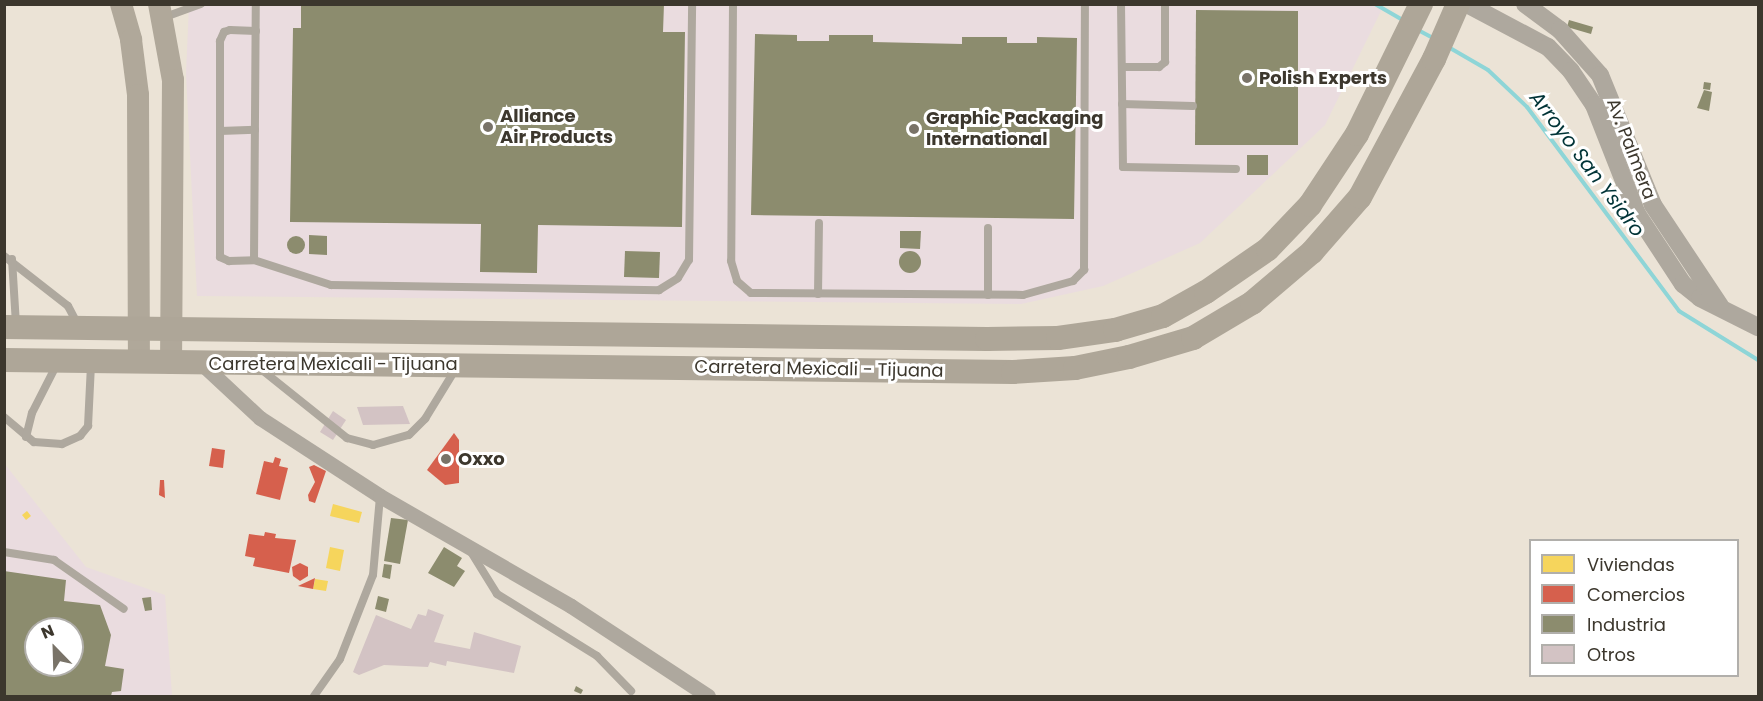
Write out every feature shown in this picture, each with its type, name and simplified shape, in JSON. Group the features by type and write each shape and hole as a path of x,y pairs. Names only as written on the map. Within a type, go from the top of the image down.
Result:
{"highway":[{"name":"Carretera Mexicali - Tijuana","path":"10,327 172,331 987,339 1058,338 1115,330 1163,315 1268,249 1310,205 1352,143 1421,4"},
{"name":"Carretera Mexicali - Tijuana","path":"4,360 1013,372 1075,368 1182,341 1252,303 1312,252 1360,197 1460,6"}],"main road":[{"path":"121,4 131,40 138,95 139,362"},
{"path":"161,11 173,80 171,363"}],"street":[{"name":"Av. Palmera","path":"1525,4 1560,30 1600,75 1653,205 1721,307"},
{"name":"Av. Palmera","path":"1460,6 1548,47 1594,105 1637,214 1683,284 1700,298 1758,327"},
{"path":"202,363 260,418 380,496 571,606 708,696"}],"lane":[{"path":"161,11 201,4"},
{"path":"254,260 256,4"},
{"path":"256,31 230,30 224,32 220,40 218,246 220,257 229,261 254,260 331,285 659,290 678,278 689,260 692,4"},
{"path":"733,4 731,261 737,280 751,293 988,295 1023,295 1073,281 1084,270 1084,4"},
{"path":"1121,4 1123,167 1236,169"},
{"path":"1122,67 1159,68 1165,62 1165,4"},
{"path":"1548,47 1557,43 1560,30"},
{"path":"1122,104 1193,106"},
{"path":"219,131 255,130"},
{"path":"818,294 819,223"},
{"path":"988,228 988,295"},
{"path":"8,258 10,327"},
{"path":"8,258 68,306 79,327"},
{"path":"26,437 33,413 58,361"},
{"path":"4,417 26,437 48,445 80,436 88,426 91,361"},
{"path":"254,363 347,438 373,446 409,435 425,419 459,364"},
{"path":"314,696 340,659 373,575 380,496"},
{"path":"469,548 497,594 597,656 631,691"},
{"path":"4,552 54,560 124,609"}],"shaded area":[{"path":"189,5 1384,5 1325,125 1200,243 1103,286 1021,304 197,296 186,74"},
{"path":"4,463 86,567 165,595 172,696 5,696"}],"building: Viviendas":[{"path":"333,504 362,512 359,523 330,516"},
{"path":"27,511 31,516 26,520 22,515"},
{"path":"330,547 344,550 340,571 326,568"},
{"path":"315,579 328,581 326,591 313,589"}],"building: Comercios":[{"name":"Oxxo","path":"454,433 459,440 459,483 445,485 427,470"},
{"path":"212,448 225,450 223,468 209,466"},
{"path":"275,457 281,459 279,466 288,468 280,500 256,494 264,461 273,463"},
{"path":"314,465 326,471 315,503 309,501 308,495 315,482 309,467"},
{"path":"160,480 164,480 165,498 159,495"},
{"path":"265,532 276,534 275,538 296,540 289,573 253,566 255,558 245,556 249,534 264,536"},
{"path":"300,563 308,567 308,576 300,581 293,576 292,567"},
{"path":"315,578 313,589 298,586"}],"building: Industria":[{"name":"Alliance Air Products","path":"301,4 664,4 663,32 685,32 682,227 538,225 537,273 480,272 481,224 290,222 293,28 301,28"},
{"name":"Polish Experts","path":"1196,10 1298,11 1298,145 1195,145"},
{"path":"1569,20 1593,27 1591,34 1567,27"},
{"name":"Graphic Packaging International","path":"755,34 797,35 797,41 829,41 829,35 873,35 873,42 962,44 962,37 1007,37 1007,43 1037,43 1037,37 1077,38 1074,219 751,215"},
{"path":"1704,82 1711,83 1710,90 1703,89"},
{"path":"1704,90 1712,92 1709,111 1697,108"},
{"path":"1247,155 1268,155 1268,175 1247,175"},
{"path":"900,231 921,231 920,249 900,248"},
{"path":"309,235 327,236 327,255 309,254"},
{"path":"296,236 302,239 305,245 302,251 296,254 290,251 287,245 290,239"},
{"path":"625,251 660,252 659,278 624,277"},
{"path":"910,251 918,254 921,262 918,270 910,273 902,270 899,262 902,254"},
{"path":"391,518 408,520 400,564 384,561"},
{"path":"444,547 462,558 457,566 465,571 454,587 428,573"},
{"path":"384,564 392,565 390,579 382,577"},
{"path":"4,571 66,580 64,601 100,605 111,635 105,666 124,669 121,691 112,692 111,696 4,696"},
{"path":"378,596 389,599 386,612 375,609"},
{"path":"151,597 152,610 145,611 142,598"},
{"path":"576,686 583,690 581,694 574,691"}],"building: Otros":[{"path":"403,406 410,424 363,425 357,407"},
{"path":"333,411 346,420 333,440 320,432"},
{"path":"428,609 444,615 434,642 470,649 474,632 521,646 514,673 447,661 446,666 430,662 428,667 384,665 359,675 353,672 376,615 411,629 418,614 426,616"}],"waterway":[{"name":"Arroyo San Ysidro","path":"1375,4 1404,21"},
{"name":"Arroyo San Ysidro","path":"1418,30 1433,38"},
{"name":"Arroyo San Ysidro","path":"1450,48 1488,70 1527,107 1679,311 1758,360"}],"place":[{"name":"Polish Experts","path":"1247,78"},
{"name":"Alliance Air Products","path":"488,127"},
{"name":"Graphic Packaging International","path":"914,129"},
{"name":"Oxxo","path":"446,459"}]}
